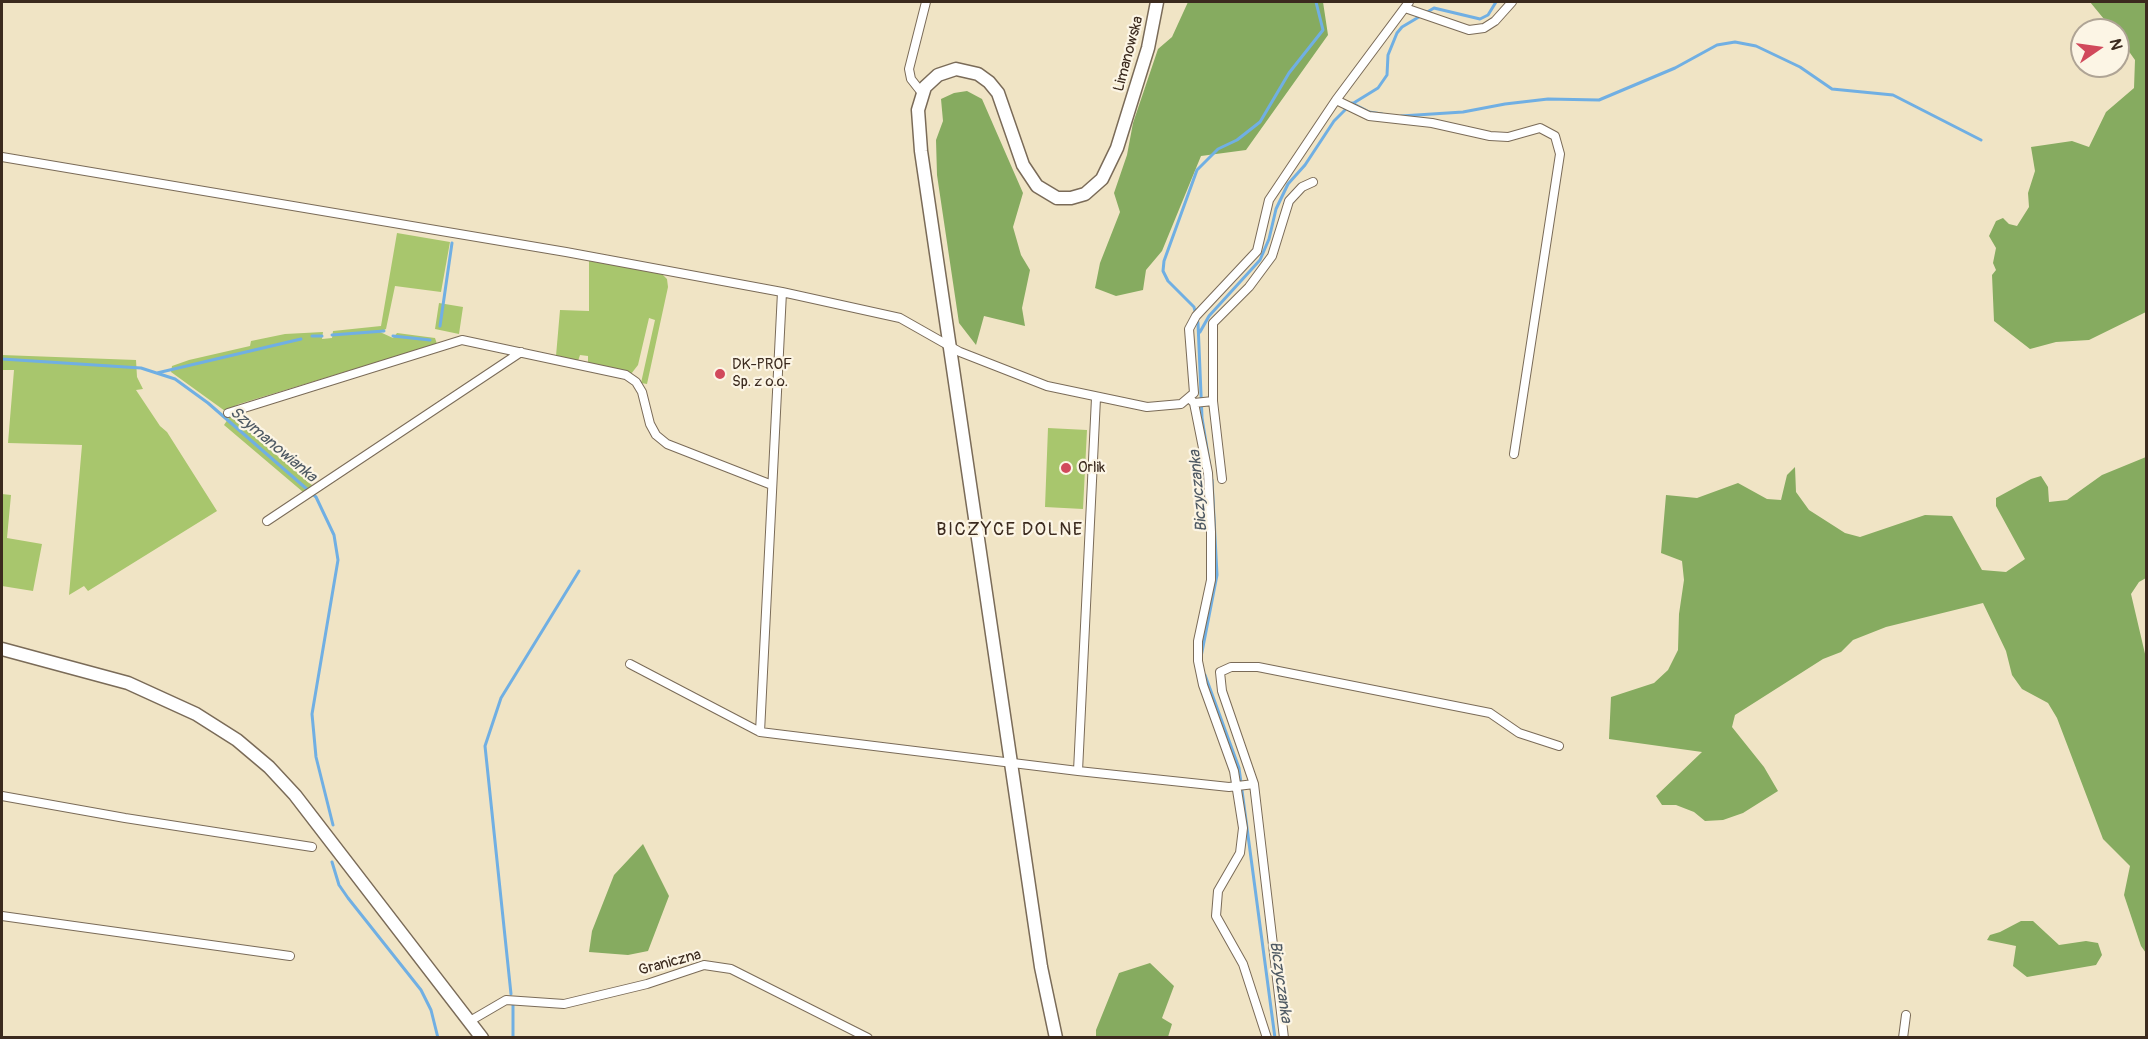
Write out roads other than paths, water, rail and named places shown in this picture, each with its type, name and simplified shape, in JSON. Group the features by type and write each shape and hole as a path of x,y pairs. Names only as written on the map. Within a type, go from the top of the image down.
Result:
{"main road":[{"name":"Limanowska","path":"922,93 934,77 951,70 970,71 986,79 1000,99 1030,176 1044,192 1062,198 1084,194 1102,179 1113,158 1149,48 1157,2"},
{"path":"922,93 918,111 919,134 1041,967 1058,1038"},
{"path":"2,649 128,682 196,714 237,740 269,767 295,795 482,1038"}],"street":[{"path":"922,93 911,79 909,69 926,2"},
{"path":"1222,479 1200,401 1194,393 1190,329 1199,314 1257,251 1269,200 1336,100 1407,5 1416,12 1469,30 1478,30 1495,21 1512,2"},
{"path":"1336,100 1369,116 1432,123 1490,136 1508,137 1540,128 1556,136 1560,154 1514,454"},
{"path":"2,158 566,252 782,292 900,318 951,347 1047,386 1147,407 1200,401"},
{"path":"1267,1038 1243,964 1216,916 1218,891 1240,853 1243,828 1238,787 1230,756 1203,685 1197,661 1198,641 1211,580 1208,472 1200,401 1213,323 1249,287 1272,256 1289,201 1302,187 1313,182"},
{"path":"1257,251 1272,256"},
{"path":"760,732 782,292"},
{"path":"228,413 462,340 626,375 633,379 642,392 650,424 656,435 667,444 772,485"},
{"path":"267,521 521,352"},
{"path":"1078,771 1096,398"},
{"path":"630,664 760,732 1078,771 1238,787 1254,784"},
{"path":"1284,1038 1254,784 1221,691 1220,672 1231,667 1258,667 1490,713 1519,733 1559,746"},
{"path":"2,796 312,847"},
{"path":"2,916 290,956"},
{"name":"Graniczna","path":"470,1021 506,1000 564,1004 647,984 704,965 731,969 868,1038"},
{"path":"1903,1038 1906,1015"}],"waterway":[{"name":"Biczyczanka","path":"1210,467 1202,418 1198,323 1194,307 1168,281 1163,271 1164,261 1197,170 1218,149 1237,140 1260,122 1289,73 1323,30 1316,2"},
{"path":"1352,104 1378,88 1387,75 1388,55 1402,27 1434,8 1480,19 1488,15 1496,2"},
{"path":"1401,116 1463,112 1548,99 1599,100 1675,68 1717,45 1735,42 1756,46 1800,67 1832,89 1893,95 1981,140"},
{"path":"1352,103 1369,112 1382,114"},
{"path":"1200,332 1209,316 1260,260 1269,239 1276,209 1288,184 1305,165 1334,121 1347,108"},
{"path":"440,326 452,243"},
{"path":"332,335 384,331"},
{"path":"312,336 322,336"},
{"path":"393,336 430,340"},
{"path":"157,373 301,339"},
{"name":"Szymanowianka","path":"2,359 141,368 175,379 208,403 316,497 334,535 338,560 312,714 316,757 333,825"},
{"name":"Biczyczanka","path":"1201,657 1217,575 1212,480"},
{"path":"511,994 485,746 501,698 579,571"},
{"name":"Biczyczanka","path":"1205,675 1239,768 1275,1038"},
{"name":"Szymanowianka","path":"332,862 339,885 348,898 421,990 431,1010 438,1038"},
{"path":"513,1005 513,1038"}],"place":[{"name":"DK-PROF Sp. z o.o.","path":"720,374"},
{"name":"Orlik","path":"1066,468"}],"district":[{"name":"BICZYCE DOLNE","path":"1010,530"}]}
